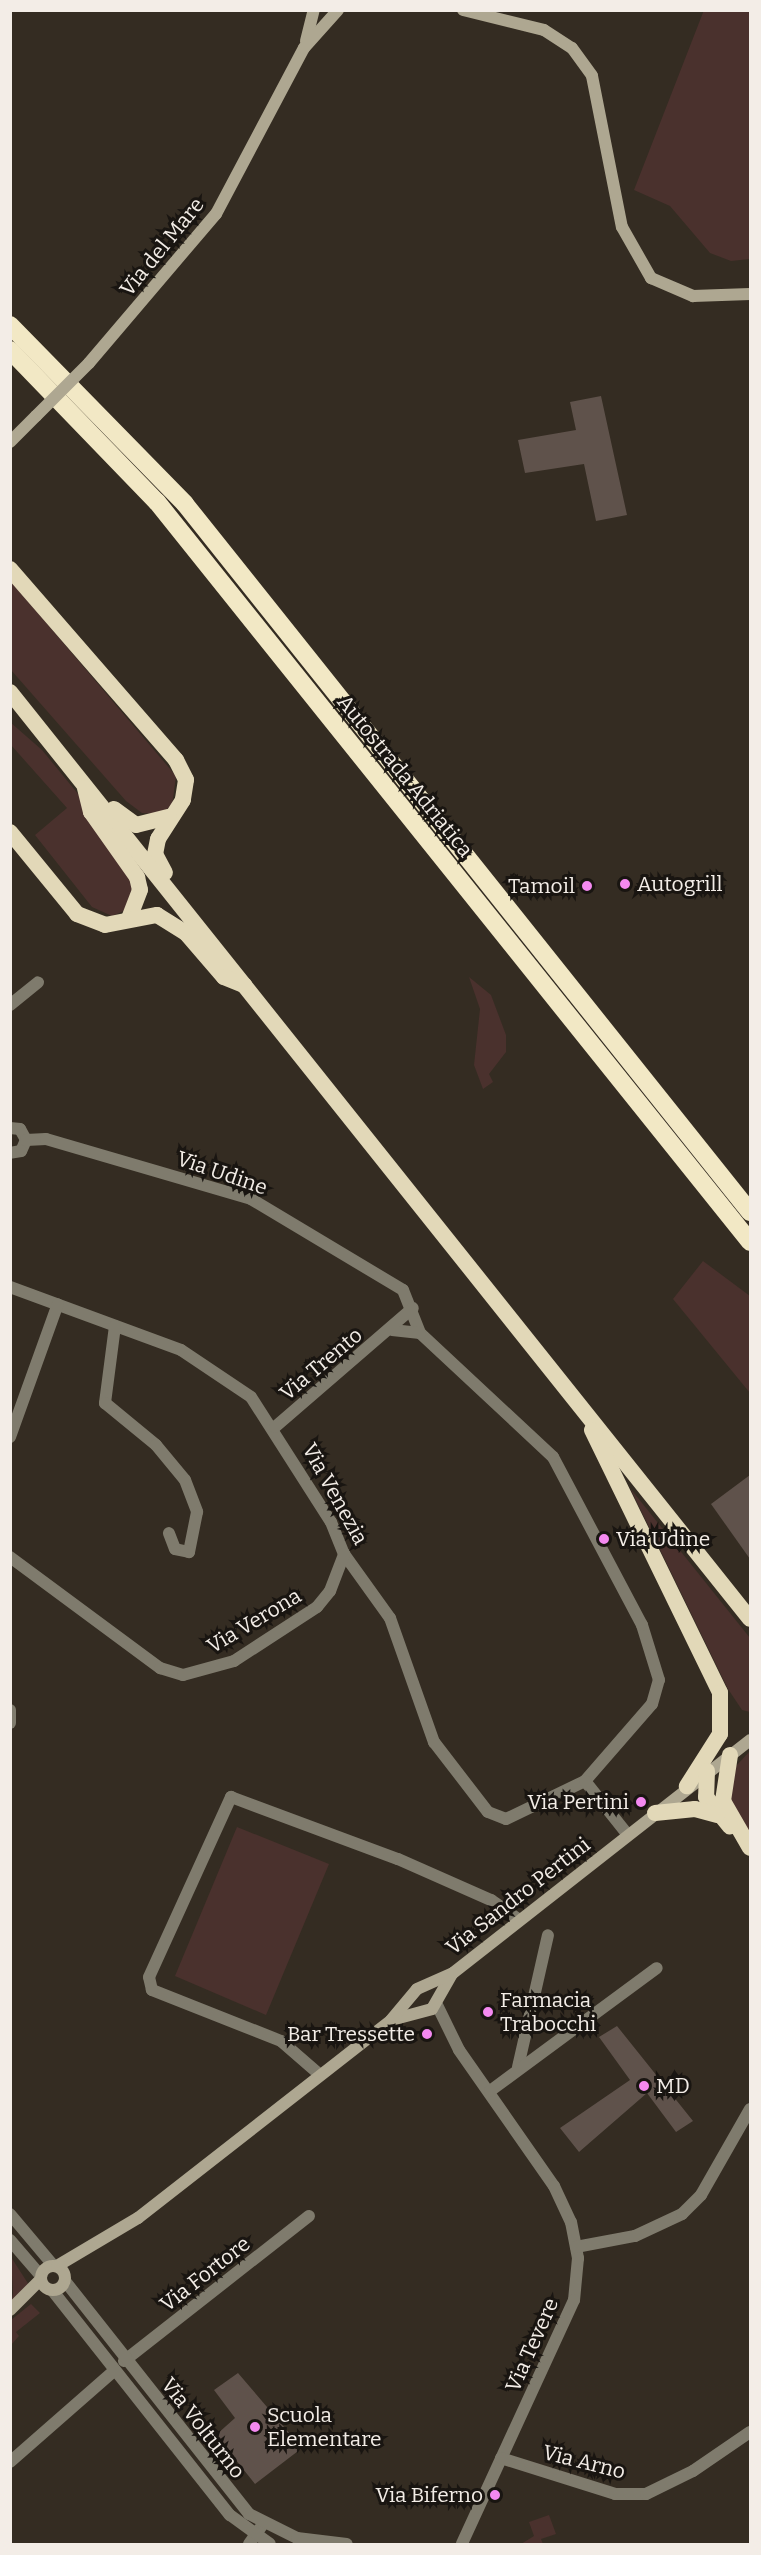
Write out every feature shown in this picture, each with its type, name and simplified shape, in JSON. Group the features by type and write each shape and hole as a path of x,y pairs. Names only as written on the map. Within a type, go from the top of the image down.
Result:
{"highway":[{"name":"Autostrada Adriatica","path":"10,325 184,504 750,1212"},
{"name":"Autostrada Adriatica","path":"10,350 157,502 750,1242"},
{"path":"10,569 176,760 186,780 183,800 169,818 155,854 186,899 192,920"},
{"path":"10,693 578,1399 750,1619"},
{"path":"84,783 136,825 169,818"},
{"path":"84,783 91,812 137,877 140,890 129,919"},
{"path":"10,832 77,914 105,925 157,915 170,920 224,977 245,985"},
{"path":"578,1399 720,1693 720,1734 687,1786"},
{"path":"730,1755 723,1801 748,1845"},
{"path":"707,1771 706,1797 717,1815 748,1845"},
{"path":"655,1813 695,1809 717,1815"}],"main road":[{"name":"Via del Mare","path":"10,442 88,363 216,214 304,48 314,10"},
{"name":"Via del Mare","path":"304,48 338,10"},
{"path":"463,10 544,30 572,48 592,76 622,227 651,278 693,296 750,294"},
{"name":"Via Sandro Pertini","path":"46,2284 55,2266 90,2249 391,2020 412,1999 417,1989 428,1987 453,1973 687,1786 750,1740"},
{"name":"Via Sandro Pertini","path":"391,2020 422,2011 436,2000 453,1973"},
{"path":"428,1987 436,2000"},
{"path":"412,1999 422,2011"},
{"name":"Via Sandro Pertini","path":"14,2306 46,2284 66,2279 90,2249"},
{"path":"55,2266 66,2279"}],"street":[{"path":"10,1005 38,982"},
{"path":"10,1128 20,1129 26,1140 21,1150 10,1153"},
{"name":"Via Udine","path":"26,1140 46,1139 251,1199 403,1290 413,1308 420,1334"},
{"name":"Via Venezia","path":"10,1287 115,1326 220,1371 251,1397 274,1427 344,1554 390,1618 434,1742 488,1812 506,1820 527,1813 549,1796 585,1781"},
{"path":"10,1437 58,1304"},
{"path":"392,1330 413,1308"},
{"path":"115,1326 105,1403 156,1445 185,1480 197,1512 189,1552 175,1549 169,1533"},
{"path":"392,1330 420,1334 553,1457 642,1625 659,1680 652,1704 585,1781 628,1835"},
{"name":"Via Trento","path":"274,1427 392,1330"},
{"name":"Via Verona","path":"10,1557 160,1668 183,1675 234,1661 317,1607 330,1591 344,1554"},
{"path":"10,1710 10,1723"},
{"path":"319,2074 281,2041 152,1990 149,1977 231,1797 250,1799 398,1859 491,1900 520,1920"},
{"path":"518,2067 548,1935"},
{"path":"490,2091 518,2067 657,1968"},
{"name":"Via Tevere","path":"436,2000 441,2021 554,2186 576,2247 574,2300 501,2458 465,2532 456,2544"},
{"name":"Via Tevere","path":"422,2011 441,2021"},
{"path":"576,2247 635,2235 682,2214 701,2195 750,2109"},
{"path":"10,2214 55,2266"},
{"name":"Via Fortore","path":"124,2361 309,2216"},
{"name":"Via Volturno","path":"10,2240 230,2515 253,2541 270,2544"},
{"name":"Via Volturno","path":"66,2279 124,2361 236,2500 263,2524 297,2538 348,2544"},
{"path":"10,2462 114,2371"},
{"name":"Via Arno","path":"501,2458 615,2494 646,2494 693,2471 750,2432"},
{"path":"253,2541 263,2524"},
{"name":"Via Tevere","path":"462,2544 465,2532"}],"shaded area":[{"path":"704,10 750,11 750,259 731,261 710,253 670,206 634,190"},
{"path":"10,580 176,776 172,806 158,814 142,813 126,801 11,670"},
{"path":"10,722 42,750 83,800 135,882 124,911 112,916 92,907 35,835 67,808 11,745"},
{"path":"469,977 491,995 506,1035 506,1052 489,1074 493,1082 483,1089 474,1065 480,1009"},
{"path":"703,1261 750,1296 750,1393 673,1299"},
{"path":"630,1488 750,1638 750,1712 742,1710 728,1689"},
{"path":"750,1751 750,1832 730,1800 736,1766"},
{"path":"237,1827 329,1864 266,2015 175,1976"},
{"path":"11,2257 29,2285 11,2304 13,2293"},
{"path":"31,2304 40,2313 16,2332 19,2336 11,2345 11,2320"},
{"path":"549,2515 556,2534 541,2539 543,2544 521,2544 534,2536 529,2522"}],"building":[{"path":"601,396 627,515 596,521 584,464 525,473 518,440 576,430 570,402"},
{"path":"750,1475 750,1559 711,1504"},
{"name":"MD","path":"617,2026 693,2121 676,2132 647,2093 579,2152 560,2128 630,2080 599,2037"},
{"name":"Scuola Elementare","path":"238,2373 302,2448 255,2484 216,2435 235,2418 214,2390"}],"place":[{"name":"Autogrill","path":"625,884"},
{"name":"Tamoil","path":"587,886"},
{"name":"Via Udine","path":"604,1539"},
{"name":"Via Pertini","path":"641,1802"},
{"name":"Farmacia Trabocchi","path":"488,2012"},
{"name":"Bar Tressette","path":"427,2034"},
{"name":"MD","path":"644,2086"},
{"name":"Scuola Elementare","path":"255,2427"},
{"name":"Via Biferno","path":"495,2495"}]}
